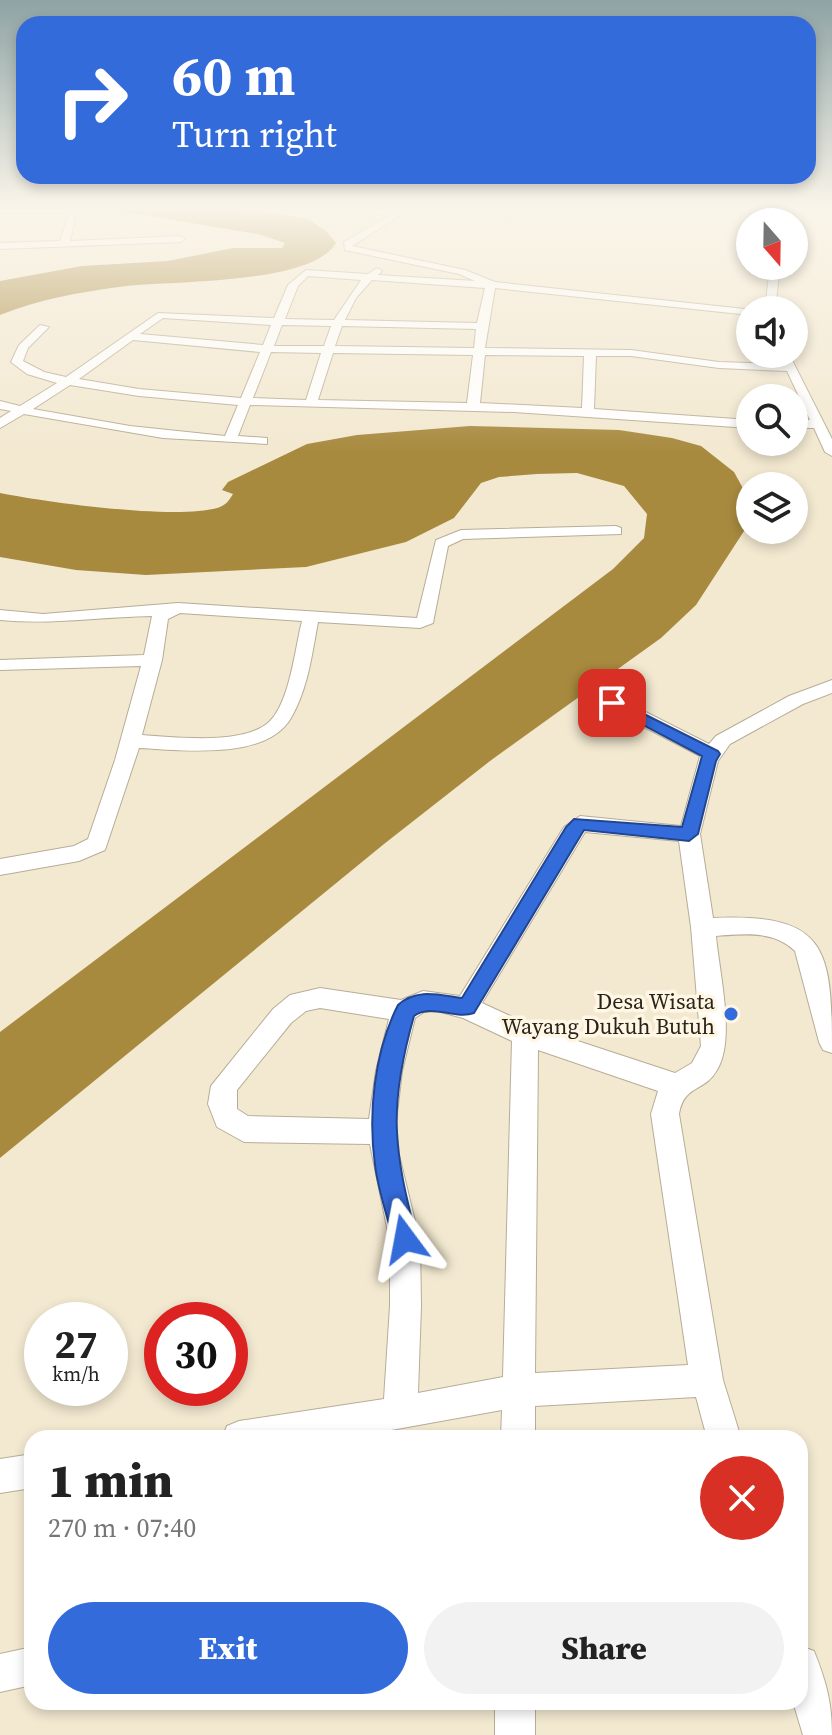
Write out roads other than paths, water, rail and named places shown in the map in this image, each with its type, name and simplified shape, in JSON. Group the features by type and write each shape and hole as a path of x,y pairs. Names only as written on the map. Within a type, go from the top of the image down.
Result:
{"street":[{"path":"230,440 294,289"},
{"path":"311,404 338,323 361,289"},
{"path":"473,407 478,352 490,289"},
{"path":"546,289 736,310"},
{"path":"620,307 647,298"},
{"path":"0,424 133,337 151,318 162,315 279,322 482,326"},
{"path":"44,327 23,347 17,362 23,368 70,381 137,393 244,404 473,407 652,416 712,426 736,425"},
{"path":"133,337 267,349 631,353 736,366"},
{"path":"588,413 590,353"},
{"path":"790,368 832,452"},
{"path":"0,405 104,426 262,441"},
{"path":"808,424 818,424"},
{"path":"0,867 79,853 97,844 113,800 153,660 160,616 168,611 178,608 411,624 427,619 441,543 461,535 616,531"},
{"path":"0,615 43,619 100,612 168,611"},
{"path":"128,741 236,742 260,737 276,727 291,698 311,616"},
{"path":"0,665 153,660"},
{"path":"722,1430 707,1380 665,1114 668,1098 676,1085 698,1075 710,1064 714,1046 703,927 689,834 708,760 723,740 796,700 832,686"},
{"path":"595,694 712,754"},
{"path":"467,1007 572,832 580,824 689,834"},
{"path":"703,927 771,927 797,934 806,947 832,1042"},
{"path":"383,1132 244,1129 227,1118 221,1104 224,1086 282,1016 299,1002 320,998 405,1011"},
{"path":"400,1413 407,1294 405,1239 387,1168 383,1132 389,1065 405,1011 412,1004 427,1002 467,1007 525,1035 676,1085"},
{"path":"518,1430 525,1035"},
{"path":"291,1430 519,1390 707,1380"},
{"path":"0,1476 24,1472"},
{"path":"0,1673 24,1668"},
{"path":"808,1689 823,1735"},
{"path":"515,1710 515,1735"}],"place":[{"name":"Desa Wisata Wayang Dukuh Butuh","path":"731,1014"}]}
